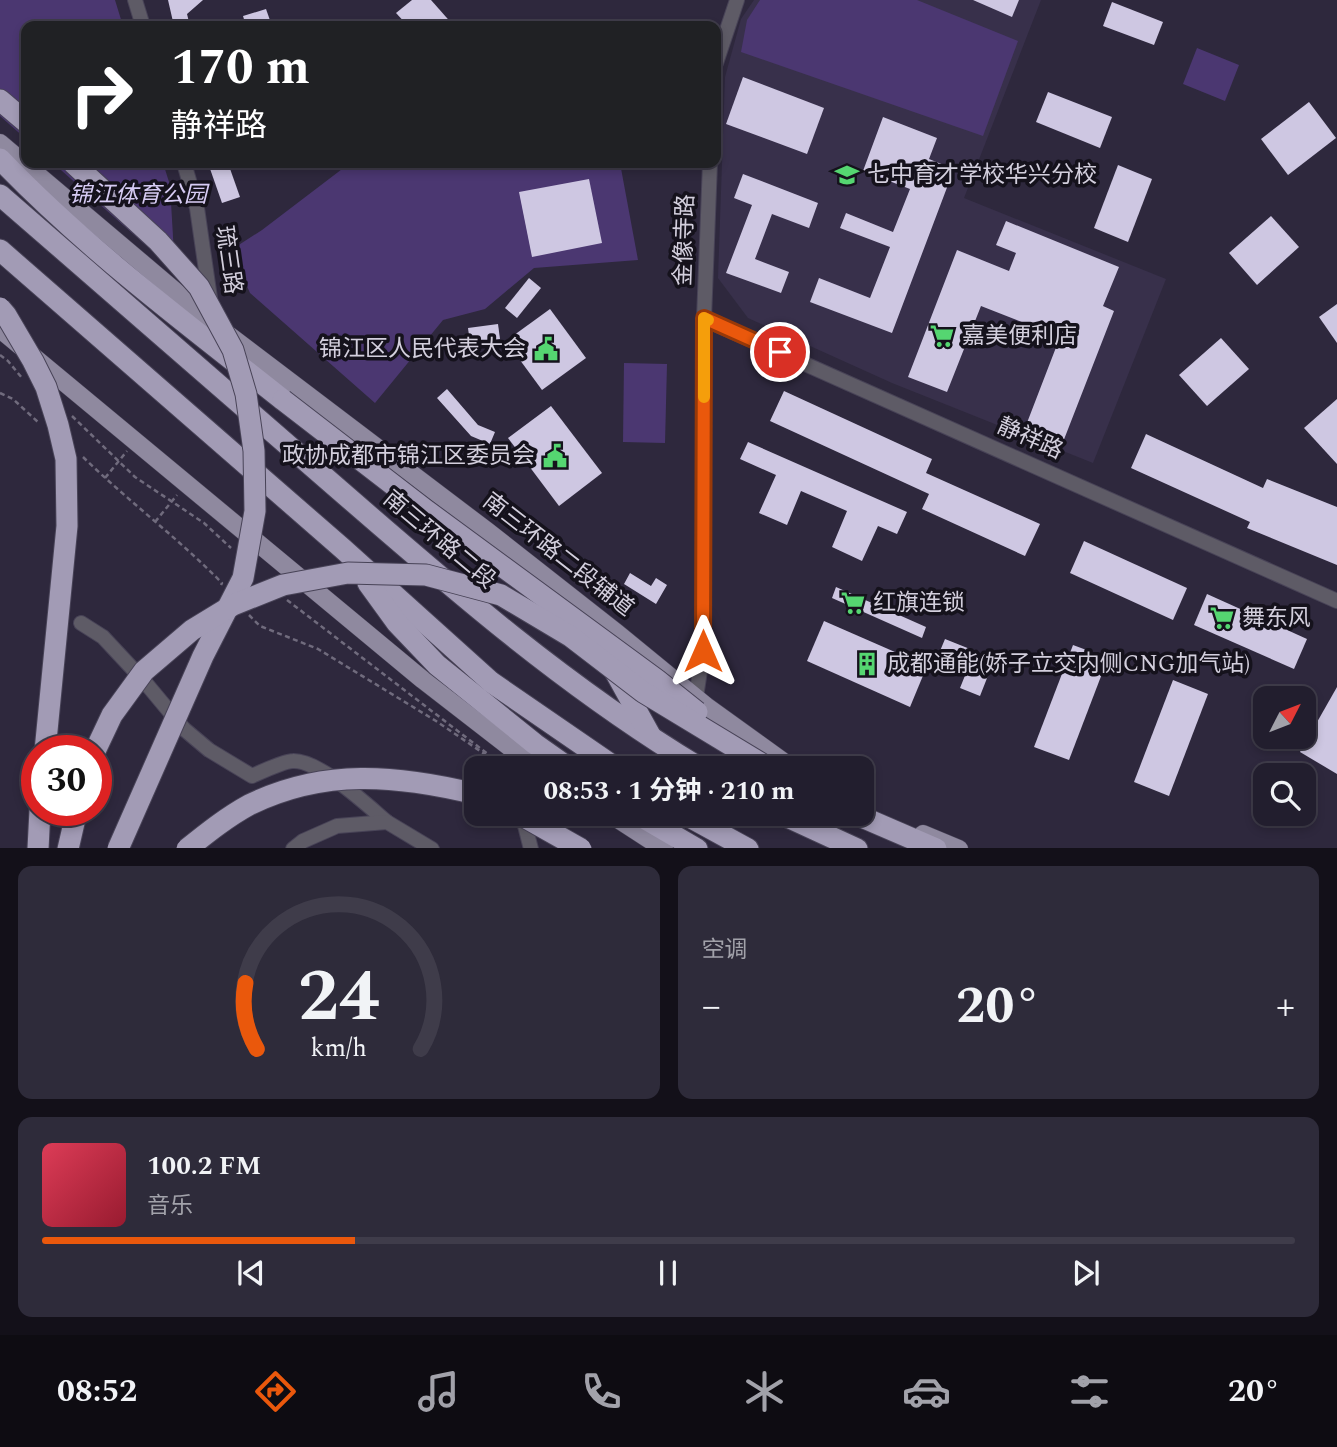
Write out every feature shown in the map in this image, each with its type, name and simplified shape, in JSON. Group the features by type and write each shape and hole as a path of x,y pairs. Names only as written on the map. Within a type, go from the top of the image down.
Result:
{"highway":[{"path":"0,100 21,118"},
{"path":"0,159 104,257 283,400 427,511 657,680 752,756"},
{"path":"78,168 158,241 199,287 233,350 246,394 254,451 255,511 243,578 203,656 118,848"},
{"name":"南三环路二段","path":"0,195 512,637 624,721 679,756"},
{"path":"0,250 342,548 491,682 598,756"},
{"path":"0,308 46,387 66,459 66,526 46,735"},
{"path":"342,548 397,624 525,756"},
{"path":"103,735 112,715 144,671 192,630 233,605 284,585 348,573 426,575 501,595 570,636 643,692 749,756"},
{"path":"599,642 653,740"},
{"path":"188,848 249,806 284,791 326,780 373,777 406,779 464,791"},
{"path":"874,822 934,848"},
{"path":"38,848 39,826"},
{"path":"68,848 73,826"},
{"path":"542,826 579,848"},
{"path":"658,826 695,848"},
{"path":"706,826 746,848"},
{"path":"807,826 855,848"}],"main road":[{"name":"南三环路二段辅道","path":"0,142 21,160"},
{"name":"南三环路二段辅道","path":"31,168 214,324 444,498 774,756"},
{"path":"0,330 423,680 525,756"},
{"path":"874,812 957,848"},
{"path":"629,826 662,848"}],"street":[{"path":"135,0 141,21"},
{"path":"721,48 737,0"},
{"name":"琉三路","path":"185,168 197,208 214,324"},
{"name":"金像寺路","path":"696,697 703,651 704,318 710,168"},
{"name":"静祥路","path":"704,318 1337,601"},
{"path":"444,498 517,571 599,642 678,705 769,756"},
{"path":"81,623 103,637 184,729 209,750 252,776 292,761 312,765 387,822 430,848"},
{"path":"294,848 303,841 337,826 387,822"},
{"path":"524,826 531,848"}],"path":[{"path":"0,393 13,399 46,431"},
{"path":"80,454 222,583 215,594"},
{"path":"105,478 119,461"},
{"path":"155,522 172,502"},
{"path":"241,608 260,626 318,649 436,721 487,756"}],"shaded area":[{"name":"七中育才学校华兴分校","path":"754,0 1041,0 964,198 1166,279 1093,463 892,383 748,318 718,278 725,77 741,19"}],"green space":[{"name":"锦江体育公园","path":"0,0 115,0 121,21 21,21 21,135 0,116"},
{"path":"760,0 917,0 1018,41 983,136 741,52 747,20"},
{"path":"1197,48 1239,65 1225,101 1183,84"},
{"name":"锦江体育公园","path":"59,168 165,168 170,185 175,271"},
{"path":"343,168 621,168 638,260 534,268 485,309 443,320 375,403 250,293 231,250 262,230"},
{"path":"624,363 667,364 665,443 623,442"}],"building":[{"path":"168,0 203,0 187,14 189,21 173,21"},
{"path":"412,0 431,0 450,21 403,21 396,13"},
{"path":"973,0 1019,0 1012,17"},
{"path":"1112,2 1163,22 1154,45 1103,26"},
{"path":"266,9 270,21 244,21 243,16"},
{"path":"743,77 824,108 807,154 726,124"},
{"path":"1048,92 1112,117 1100,148 1036,122"},
{"path":"1309,102 1336,138 1288,175 1261,139"},
{"path":"883,117 937,138 929,159 954,169 892,333 810,302 819,278 870,298 890,247 840,228 846,213 893,232 910,189 863,171"},
{"path":"1118,165 1152,179 1128,242 1094,228"},
{"path":"210,168 230,168 240,197 222,203"},
{"path":"743,174 818,203 809,228 772,214 755,259 789,272 781,293 726,273 752,205 734,198"},
{"path":"589,179 602,243 532,257 519,192"},
{"path":"1271,216 1299,247 1257,285 1229,253"},
{"path":"1006,221 1119,267 1103,306 1114,311 1063,442 1025,428 1060,337 981,306 947,392 908,377 957,250 1009,271 1016,253 996,245"},
{"path":"529,278 541,288 517,318 505,308"},
{"path":"1337,304 1337,343 1319,317"},
{"name":"锦江区人民代表大会","path":"550,309 586,358 542,390 506,341"},
{"path":"498,324 500,339 470,343 468,328"},
{"path":"1221,338 1249,369 1207,406 1179,375"},
{"path":"447,389 478,425 495,432 490,444 471,436 437,398"},
{"path":"784,391 932,459 926,473 1040,524 1025,556 922,509 929,494 770,421"},
{"path":"1337,399 1337,464 1304,428"},
{"name":"政协成都市锦江区委员会","path":"551,406 602,473 559,506 508,438"},
{"path":"1146,434 1263,488 1267,479 1337,507 1337,565 1247,528 1250,522 1131,468"},
{"path":"748,442 907,512 897,534 878,526 862,561 832,547 847,511 801,491 787,525 759,513 776,475 740,459"},
{"path":"1084,541 1187,588 1173,620 1070,573"},
{"path":"630,573 651,586 656,578 667,585 656,604 624,584"},
{"path":"836,587 926,627 922,638 832,598"},
{"path":"1207,594 1307,639 1294,669 1194,625"},
{"name":"成都通能(娇子立交内侧CNG加气站)","path":"824,621 927,666 910,707 807,661"},
{"path":"945,639 975,651 971,660 991,668 980,696 960,688 970,663 940,651"},
{"path":"1073,645 1108,658 1069,760 1034,747"},
{"path":"1173,680 1208,694 1169,796 1134,782"},
{"path":"1337,687 1337,774 1300,752 1302,749 1316,749 1316,724"}],"slow traffic":[{"path":"704,397 704,318 708,320"}],"place":[{"name":"七中育才学校华兴分校","path":"847,175"},
{"name":"嘉美便利店","path":"942,336"},
{"name":"锦江区人民代表大会","path":"546,349"},
{"name":"政协成都市锦江区委员会","path":"555,456"},
{"name":"红旗连锁","path":"853,603"},
{"name":"舞东风","path":"1222,618"},
{"name":"成都通能(娇子立交内侧CNG加气站)","path":"867,664"}],"route":[{"path":"703,651 704,318 780,352"}]}
